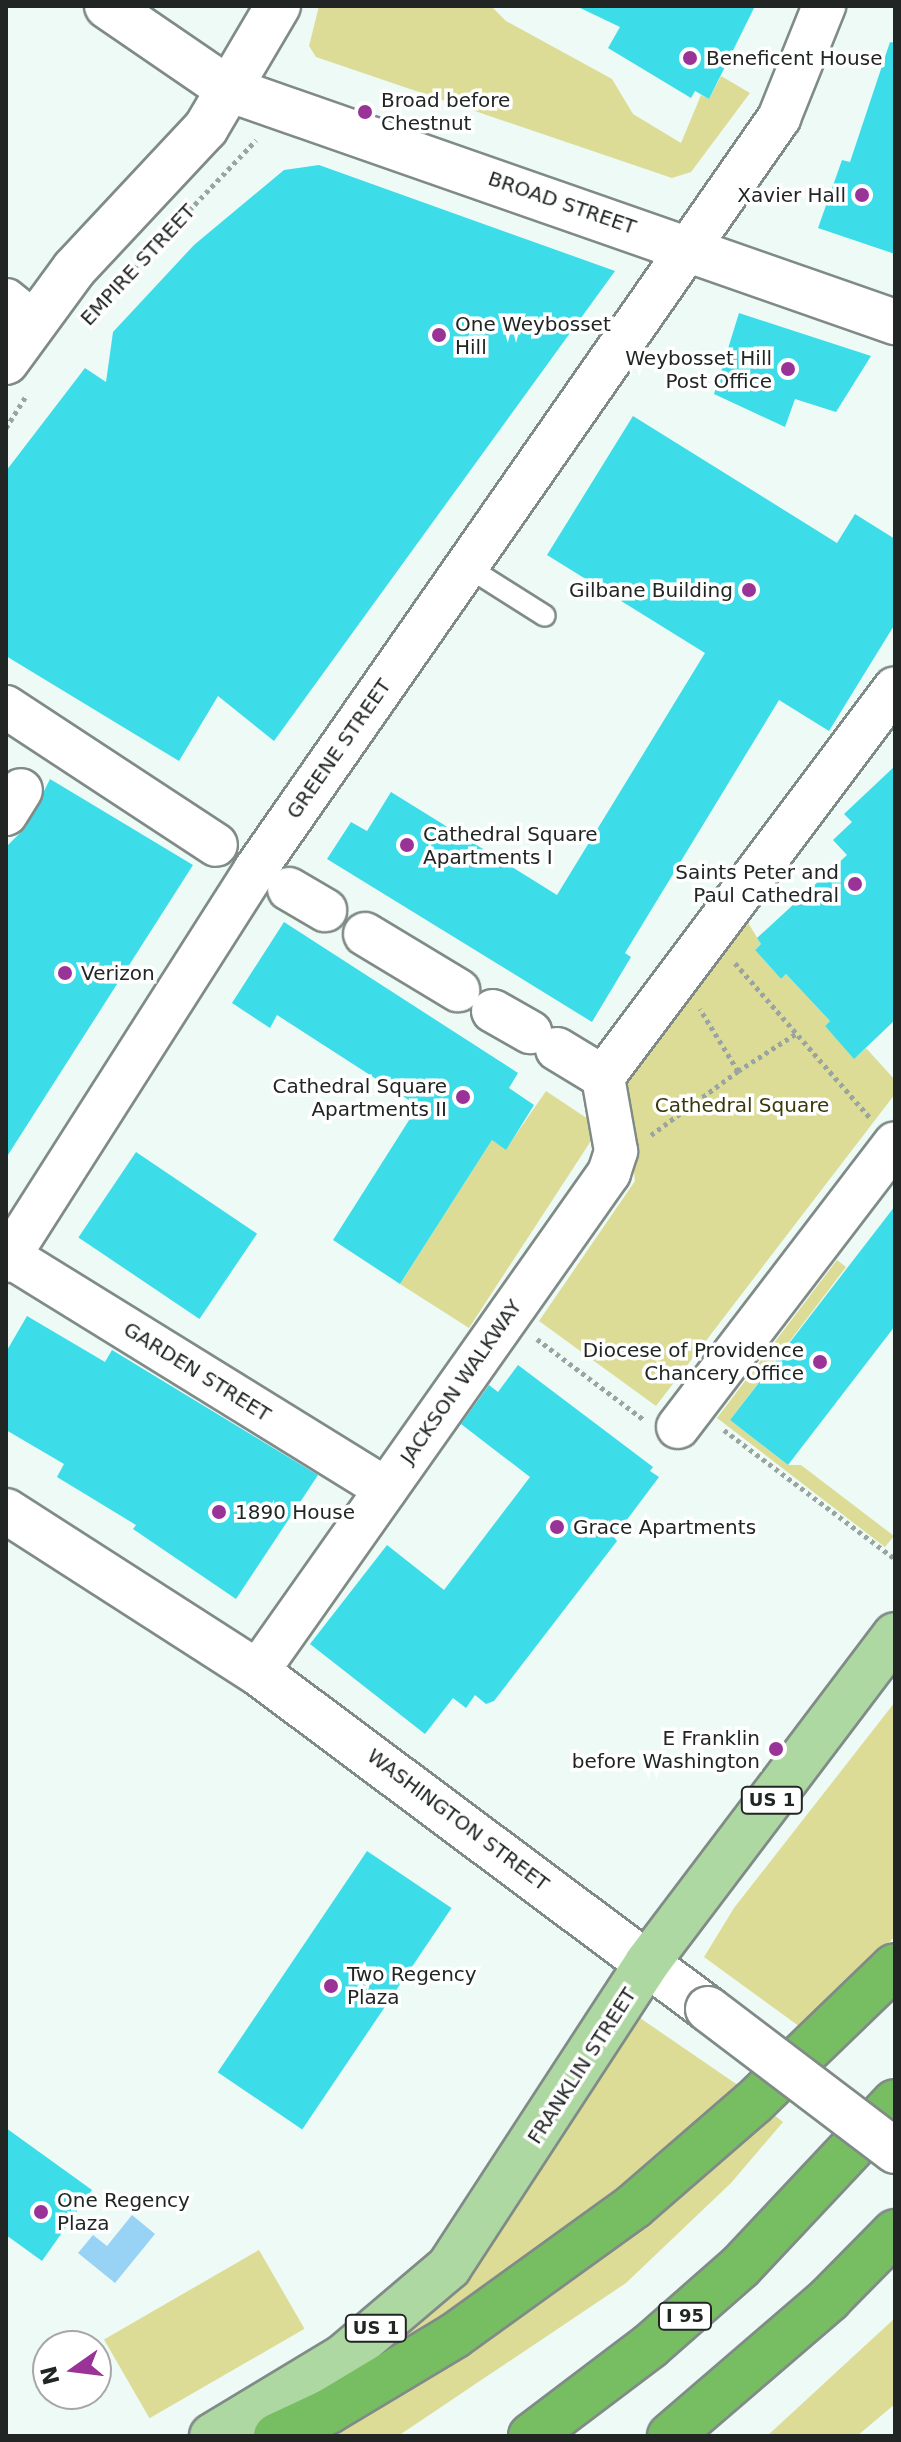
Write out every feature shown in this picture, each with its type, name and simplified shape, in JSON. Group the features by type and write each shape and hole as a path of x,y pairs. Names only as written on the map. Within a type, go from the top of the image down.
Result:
{"highway":[{"path":"276,2436 329,2411 454,2336 634,2206 753,2103 895,1966"},
{"name":"I 95","path":"531,2436 639,2356 740,2267 895,2102"},
{"path":"670,2436 817,2310 895,2232"}],"main road":[{"name":"BROAD STREET","path":"107,6 248,96 895,322"},
{"path":"248,96 278,6"},
{"name":"EMPIRE STREET","path":"18,376 20,312 74,269 206,128 248,96"},
{"name":"WASHINGTON STREET","path":"6,1511 257,1672 895,2151"},
{"name":"FRANKLIN STREET","path":"212,2436 343,2357 449,2267 647,1963 895,1635"}],"street":[{"name":"GREENE STREET","path":"8,1258 255,870 779,118 824,6"},
{"path":"615,1161 603,1077 895,688"},
{"path":"6,707 216,845"},
{"path":"289,889 325,910"},
{"path":"365,934 458,990"},
{"path":"493,1011 603,1077"},
{"path":"674,1419 885,1134"},
{"name":"JACKSON WALKWAY","path":"257,1672 615,1161"},
{"name":"GARDEN STREET","path":"8,1258 386,1489"}],"lane":[{"path":"466,566 545,616"}],"path":[{"name":"EMPIRE STREET","path":"97,308 255,143 248,96"},
{"path":"6,428 18,376"},
{"path":"741,967 885,1134"},
{"path":"696,997 738,1071"},
{"path":"615,1161 738,1071 797,1033"},
{"path":"507,1317 895,1559"}],"green space":[{"path":"319,6 491,6 506,21 612,79 633,114 681,143 701,95 709,99 721,76 750,93 691,172 672,178 316,57 309,46"},
{"name":"Cathedral Square","path":"744,916 761,944 755,950 781,979 786,974 830,1021 825,1026 854,1058 866,1048 895,1080 895,1094 656,1406 539,1321 635,1181 623,1072"},
{"path":"546,1091 600,1127 469,1328 400,1284 492,1140 506,1149"},
{"path":"837,1260 846,1267 730,1420 788,1465 801,1465 894,1536 885,1547 717,1418"},
{"path":"895,1702 895,1936 807,2032 704,1957 734,1908"},
{"path":"640,2018 745,2090 567,2237 335,2390 501,2212"},
{"path":"763,2106 783,2122 731,2183 626,2283 398,2436 322,2436"},
{"path":"259,2250 304,2329 149,2418 112,2353 112,2335"},
{"path":"895,2318 895,2404 857,2436 767,2436"}],"water":[{"path":"132,2215 155,2234 115,2283 78,2253 93,2235 107,2246"}],"building":[{"name":"Beneficent House","path":"576,6 755,6 709,99 695,91 691,98 608,48 620,27"},
{"name":"Xavier Hall","path":"890,42 895,43 895,254 818,228 842,160 850,162"},
{"path":"319,165 615,271 274,741 218,696 179,761 6,656 6,471 85,368 106,382 113,332 194,245 284,170"},
{"path":"739,313 871,356 836,412 795,399 785,427 714,394"},
{"path":"633,416 837,543 855,514 895,539 895,624 829,731 779,700 625,953 631,957 592,1022 327,859 351,822 367,831 391,792 557,895 705,653 547,555"},
{"name":"Saints Peter and Paul Cathedral","path":"895,766 895,1020 854,1059 825,1026 830,1021 786,974 781,979 755,950 761,944 757,938 847,855 833,840 852,822 844,814"},
{"name":"Verizon","path":"50,779 193,865 6,1158 6,847 26,827"},
{"name":"Cathedral Square Apartments II","path":"284,922 518,1073 509,1088 534,1105 506,1150 492,1140 400,1284 333,1240 418,1106 277,1015 270,1028 232,1003"},
{"path":"136,1152 257,1234 199,1319 78,1237"},
{"name":"Diocese of Providence Chancery Office","path":"895,1206 895,1326 788,1465 730,1420"},
{"path":"27,1316 105,1362 112,1350 318,1475 236,1599 133,1529 136,1525 57,1477 64,1464 6,1430 6,1352"},
{"name":"Grace Apartments","path":"518,1365 653,1467 650,1471 659,1477 614,1537 617,1541 494,1701 486,1704 475,1695 466,1708 453,1698 425,1734 310,1644 387,1545 444,1590 530,1477 461,1424 489,1385 498,1392"},
{"name":"Two Regency Plaza","path":"367,1851 452,1908 302,2129 218,2072"},
{"name":"One Regency Plaza","path":"6,2128 92,2190 42,2261 6,2235"}],"place":[{"name":"Beneficent House","path":"690,58"},
{"name":"Broad before Chestnut","path":"365,112"},
{"name":"Xavier Hall","path":"862,195"},
{"name":"One Weybosset Hill","path":"439,335"},
{"name":"Weybosset Hill Post Office","path":"788,369"},
{"name":"Gilbane Building","path":"749,590"},
{"name":"Cathedral Square Apartments I","path":"407,845"},
{"name":"Saints Peter and Paul Cathedral","path":"855,884"},
{"name":"Verizon","path":"65,973"},
{"name":"Cathedral Square Apartments II","path":"463,1097"},
{"name":"Diocese of Providence Chancery Office","path":"820,1362"},
{"name":"1890 House","path":"219,1512"},
{"name":"Grace Apartments","path":"557,1527"},
{"name":"E Franklin before Washington","path":"776,1749"},
{"name":"Two Regency Plaza","path":"331,1986"},
{"name":"One Regency Plaza","path":"41,2212"}]}
